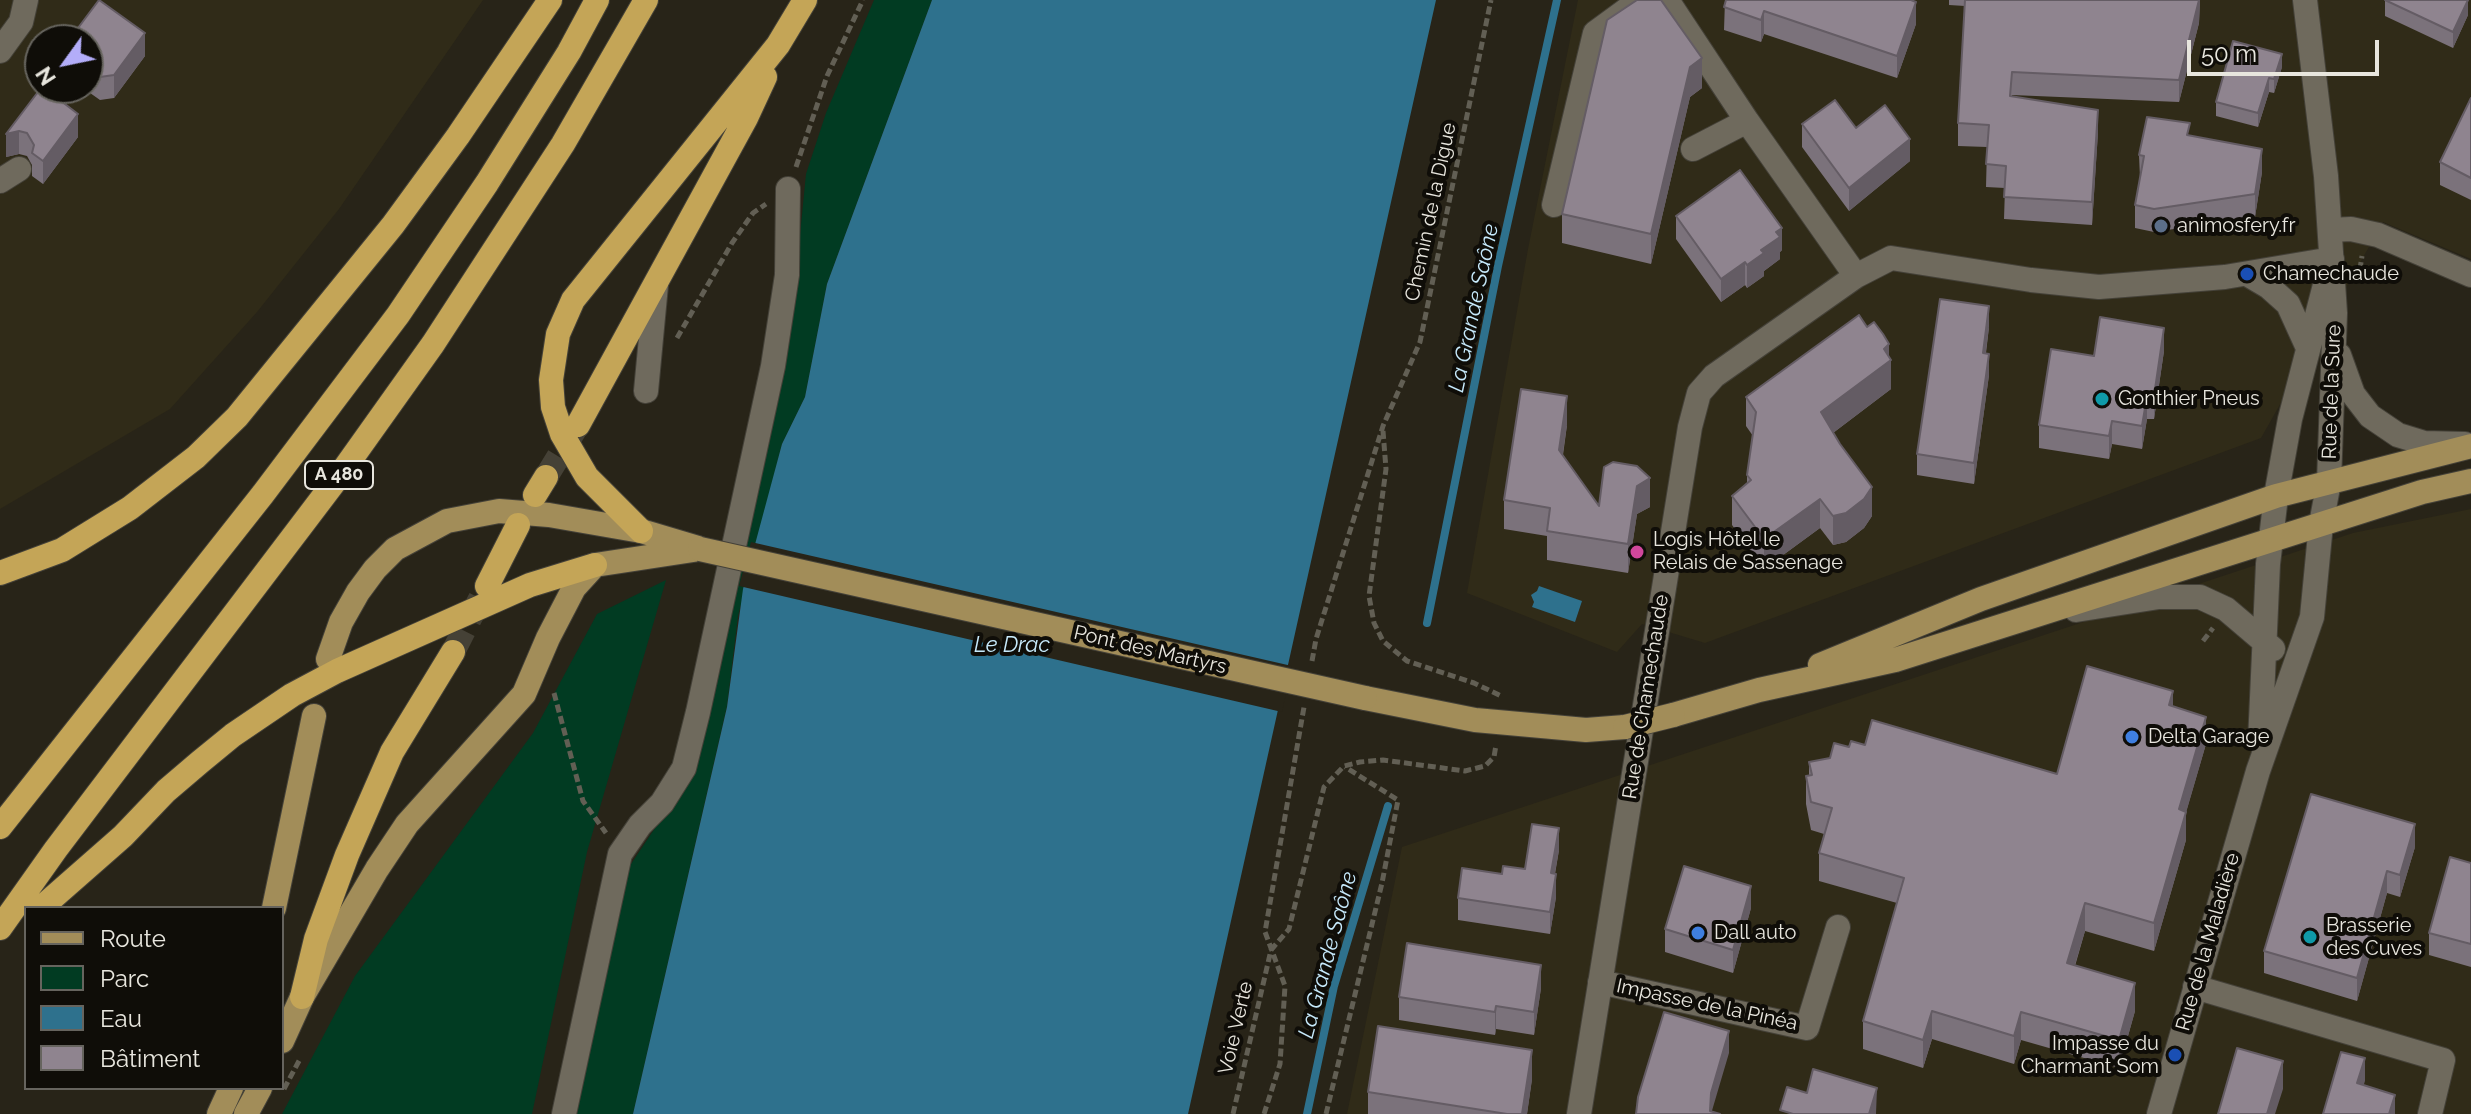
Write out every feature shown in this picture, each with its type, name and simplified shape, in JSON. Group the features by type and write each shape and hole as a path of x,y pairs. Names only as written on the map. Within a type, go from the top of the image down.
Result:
{"highway":[{"path":"0,573 62,550 130,508 196,457 237,417 393,225 550,0"},
{"name":"A 480","path":"0,827 263,494 398,315 495,170 569,52 597,0"},
{"name":"A 480","path":"0,928 56,849 339,476 433,344 563,144 646,0"},
{"path":"578,425 746,118 778,45 805,0"},
{"path":"641,531 587,477 562,434 553,407 551,380 558,334 573,300 778,45"},
{"path":"487,586 518,525"},
{"path":"43,906 123,836 189,772 233,735 292,695 337,671 509,594 595,565"},
{"path":"302,997 316,939 347,855 392,752 453,652"},
{"path":"0,944 24,923"}],"main road":[{"path":"1759,690 1981,599 2276,496 2471,445"},
{"path":"1759,690 1895,660 2422,492 2471,481"},
{"name":"Pont des Martyrs","path":"328,659 341,622 358,592 395,549 447,521 499,511 549,515 641,531 700,549 1365,698 1487,722 1586,730 1625,727 1759,690"},
{"path":"293,1046 302,997 377,869 407,824 524,694 574,588 595,565 700,549"},
{"path":"274,906 314,716"},
{"path":"219,1114 230,1090"},
{"path":"246,1114 268,1095"}],"street":[{"path":"0,51 21,22 26,0"},
{"path":"1554,205 1595,33 1640,0"},
{"path":"1667,0 1856,276"},
{"name":"Rue de la Sure","path":"2305,0 2326,176 2332,259 2334,342 2329,482 2321,524"},
{"path":"1693,149 1747,121"},
{"path":"564,1114 620,854 640,825 662,803 684,768 698,712 773,366 787,275 788,189"},
{"path":"2330,230 2351,229 2378,235 2471,275"},
{"name":"Rue de Chamechaude","path":"1579,1114 1690,427 1699,393 1714,376 1856,276 1891,258 2031,280 2099,287 2247,274 2332,259"},
{"name":"Rue de la Sure","path":"2276,496 2290,419 2332,259"},
{"path":"2247,274 2269,287 2288,304 2308,348"},
{"path":"646,391 656,285"},
{"path":"2334,342 2353,394 2370,416 2398,435 2424,443 2471,445"},
{"name":"Rue de la Maladière","path":"2258,771 2270,540 2276,496"},
{"name":"Rue de la Maladière","path":"2159,1114 2258,771 2312,617 2321,524"},
{"path":"2027,618 2159,597 2200,597 2226,609 2294,665"},
{"name":"Impasse de la Pinéa","path":"1600,982 1807,1028 1838,927"},
{"path":"2195,987 2443,1060 2430,1114"}],"path":[{"path":"669,350 753,213 788,189 827,76 863,0"},
{"name":"Chemin de la Digue","path":"1491,0 1420,342 1383,426 1386,469 1369,596 1374,623 1383,641 1407,661 1474,683 1511,701"},
{"path":"547,702 559,680"},
{"path":"554,693 583,801 620,854"},
{"path":"1344,766 1383,760 1465,771 1485,766 1494,757 1496,743"},
{"path":"1326,1114 1382,883 1398,800 1344,766"},
{"name":"Voie Verte","path":"1233,1114 1271,950 1289,929 1324,787 1344,766"},
{"path":"1264,1114 1280,1064 1285,986 1271,950"}],"shaded area":[{"path":"0,0 483,0 339,209 257,312 170,409 0,509"},
{"path":"1578,0 2471,0 2471,259 2383,222 2261,438 1705,643 1642,624 1617,652 1467,593 1528,249"},
{"path":"2471,509 2471,1114 1347,1114 1402,847 2353,533"}],"green space":[{"path":"874,0 932,0 827,284 805,397 782,444 738,616 727,706 633,1114 570,1114 621,879 677,795 796,276 806,174 826,113"},
{"path":"666,580 587,852 532,1114 282,1114 355,976 533,733 597,614"}],"water":[{"name":"Le Drac","path":"932,0 1436,0 1188,1114 633,1114 727,707 743,589 782,444 805,397 827,284"},
{"path":"1539,586 1582,601 1575,622 1532,607 1534,602 1531,595"}],"pier":[{"path":"751,542 1292,666 1282,712 739,586"}],"building":[{"path":"99,0 145,33 114,75 104,76 104,24 81,24"},
{"path":"1637,0 1661,0 1702,58 1690,67 1651,234 1562,214 1607,20"},
{"path":"1726,0 1916,2 1897,56 1764,11 1761,20 1724,7"},
{"path":"1965,0 2199,0 2179,80 2012,72 2010,96 2098,110 2092,202 2004,197 2006,166 1986,164 1989,125 1958,123"},
{"path":"2385,0 2468,0 2453,32"},
{"path":"2233,41 2282,54 2274,79 2269,78 2258,113 2216,102"},
{"path":"2471,98 2471,178 2440,162"},
{"path":"1835,100 1856,128 1885,105 1910,139 1849,188 1802,124"},
{"path":"29,104 65,104 78,114 43,161 32,153 34,145 27,133 6,134"},
{"path":"2147,117 2190,123 2187,135 2262,149 2255,194 2154,209 2135,205 2144,156 2139,155"},
{"path":"1740,170 1782,228 1776,232 1780,237 1761,250 1764,253 1721,279 1676,216"},
{"path":"1940,299 1989,306 1983,353 1989,354 1974,463 1917,454"},
{"path":"1859,315 1867,327 1874,322 1883,334 1889,344 1884,349 1891,360 1821,412 1872,487 1864,499 1846,513 1833,516 1820,499 1764,539 1732,496 1751,480 1747,475 1756,412 1746,397"},
{"name":"Gonthier Pneus","path":"2100,317 2164,328 2154,396 2147,396 2142,426 2112,421 2109,436 2039,425 2051,349 2094,356"},
{"path":"1521,389 1567,396 1559,450 1599,506 1604,467 1613,462 1637,466 1650,478 1637,486 1628,544 1547,531 1550,508 1504,500"},
{"path":"2087,666 2173,691 2169,705 2206,717 2179,809 2186,812 2154,923 2085,903 2067,963 2135,983 2119,1040 2021,1012 2014,1036 1932,1011 1923,1040 1863,1021 1904,878 1819,853 1832,808 1811,802 1806,776 1812,775 1809,762 1830,758 1834,743 1849,747 1851,741 1865,745 1872,720 2057,774"},
{"path":"2311,794 2415,824 2400,875 2387,871 2357,978 2264,951"},
{"path":"1532,824 1559,828 1551,873 1556,874 1550,912 1458,898 1462,868 1502,874 1503,866 1525,869"},
{"path":"2450,857 2471,863 2471,944 2429,933"},
{"path":"1684,866 1751,886 1733,950 1665,929"},
{"path":"1407,943 1541,965 1534,1012 1496,1006 1495,1012 1399,997"},
{"path":"1664,1012 1729,1031 1711,1093 1710,1111 1720,1114 1636,1114 1638,1097"},
{"path":"1378,1026 1532,1050 1522,1114 1368,1092"},
{"path":"2237,1048 2283,1061 2267,1114 2218,1114"},
{"path":"2341,1052 2365,1058 2357,1083 2395,1095 2389,1114 2323,1114"},
{"path":"1813,1069 1877,1088 1869,1114 1793,1114 1780,1110 1787,1087 1807,1093"}],"waterway":[{"name":"La Grande Saône","path":"1427,623 1498,266 1557,0"},
{"name":"La Grande Saône","path":"1307,1114 1334,986 1388,806"}],"tunnel":[{"path":"546,477 576,428"},
{"path":"453,652 481,597"}],"place":[{"name":"animosfery.fr","path":"2161,226"},
{"name":"Chamechaude","path":"2247,274"},
{"name":"Gonthier Pneus","path":"2102,399"},
{"name":"Logis Hôtel le Relais de Sassenage","path":"1637,552"},
{"name":"Delta Garage","path":"2132,737"},
{"name":"Dall auto","path":"1698,933"},
{"name":"Brasserie des Cuves","path":"2310,937"},
{"name":"Impasse du Charmant Som","path":"2175,1055"}]}
